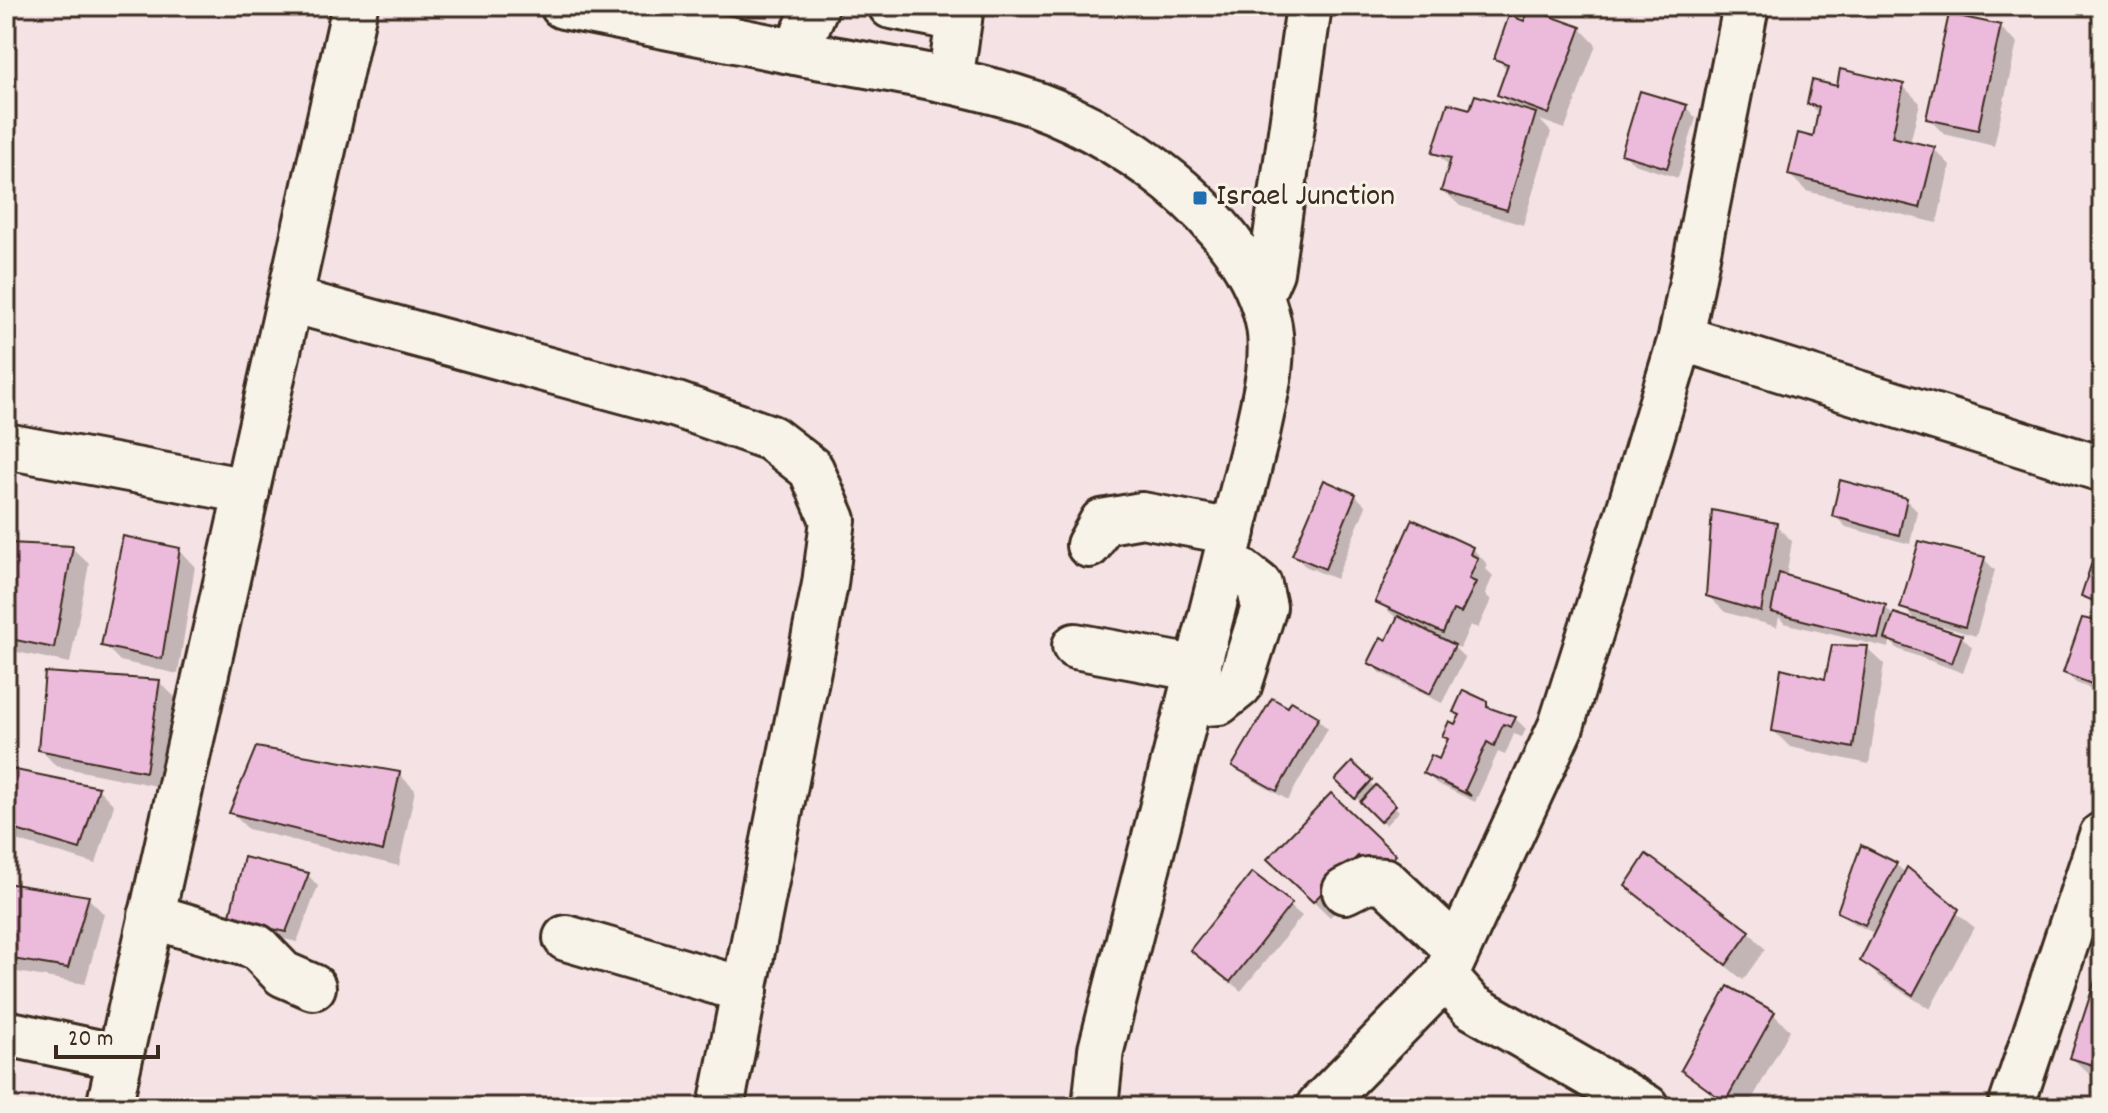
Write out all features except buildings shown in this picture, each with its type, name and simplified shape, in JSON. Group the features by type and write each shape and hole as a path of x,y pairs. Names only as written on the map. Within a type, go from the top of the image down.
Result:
{"street":[{"path":"109,1107 355,6"},
{"path":"563,6 626,12 796,52 950,81 1017,98 1070,119 1176,187 1218,226 1242,257 1261,295 1269,328 1271,359 1230,546 1101,1050 1095,1107"},
{"path":"796,52 816,6"},
{"path":"875,66 889,6 960,13 950,81"},
{"path":"1261,295 1271,272 1309,6"},
{"path":"1319,1106 1451,963 1561,726 1681,338 1746,6"},
{"path":"291,300 677,405 771,438 811,469 833,520 825,584 721,1107"},
{"path":"1681,338 2102,469"},
{"path":"6,446 247,491"},
{"path":"1075,646 1194,686 1219,702 1239,686 1264,607 1259,585 1230,546 1142,515 1102,522 1089,545"},
{"path":"1210,626 1256,632"},
{"path":"2011,1107 2102,835"},
{"path":"1345,891 1367,880 1385,881 1451,963 1471,1006 1646,1107"},
{"path":"151,916 257,947 283,974 313,987"},
{"path":"566,938 745,990"},
{"path":"6,1033 119,1057"}],"place":[{"name":"Israel Junction","path":"1200,198"}]}
